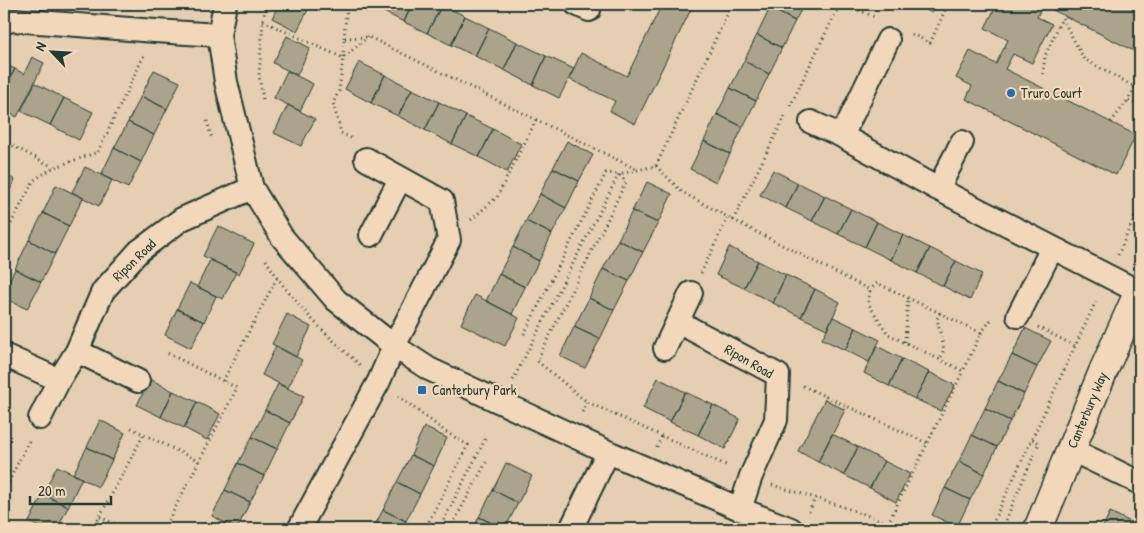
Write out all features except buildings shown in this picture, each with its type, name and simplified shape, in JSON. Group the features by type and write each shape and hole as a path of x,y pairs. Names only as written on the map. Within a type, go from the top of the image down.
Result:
{"street":[{"path":"225,4 219,35 226,82 252,188 282,237 336,300 394,346 429,369 608,452 791,529"},
{"path":"4,22 12,20 219,35"},
{"path":"842,136 888,40"},
{"name":"Canterbury Way","path":"811,122 842,136 938,189 1052,248 1140,291 1105,367 1038,529"},
{"path":"938,189 962,142"},
{"path":"299,529 379,381 394,346 449,240 442,201 366,159"},
{"path":"371,235 400,178"},
{"name":"Ripon Road","path":"40,418 59,380 77,351 103,291 140,251 182,219 252,188"},
{"path":"1018,316 1052,248"},
{"path":"664,348 691,293"},
{"name":"Ripon Road","path":"678,322 778,375 776,420 751,476 740,509"},
{"path":"77,351 138,381"},
{"path":"4,355 59,380"},
{"path":"1070,449 1140,483"},
{"path":"571,529 608,452"}],"path":[{"path":"263,99 259,76 266,4"},
{"path":"347,4 339,91 333,103 341,133 370,149 366,159"},
{"path":"656,166 732,4"},
{"path":"734,220 840,4"},
{"path":"1043,74 1045,56 1062,18 1084,58 1134,87"},
{"path":"263,21 343,58"},
{"path":"4,236 34,180 54,168 98,152 155,31"},
{"path":"343,58 369,37"},
{"path":"344,38 369,37 638,170"},
{"path":"1111,122 1128,100 1140,76"},
{"path":"1128,100 1140,106"},
{"path":"448,238 497,198 536,120"},
{"path":"4,141 54,168"},
{"path":"524,334 606,173 619,174 656,166"},
{"path":"656,166 682,192 870,290"},
{"path":"513,380 619,174"},
{"path":"619,174 626,182 537,362 588,402 767,484 815,498 902,529"},
{"path":"990,529 1140,205"},
{"path":"691,293 728,217"},
{"path":"223,381 277,278"},
{"path":"888,523 963,371 981,333 877,283 870,290 868,303 888,334 963,371"},
{"path":"905,342 908,298"},
{"path":"940,313 937,319 944,349 940,360"},
{"path":"164,529 238,388 167,353"},
{"path":"778,375 927,443"},
{"path":"4,491 40,418"},
{"path":"131,428 200,462"},
{"path":"93,529 144,434"},
{"path":"439,529 486,436"},
{"path":"1002,529 1040,443 1032,439"},
{"path":"450,529 488,459"},
{"path":"100,516 126,529"}],"place":[{"name":"Truro Court","path":"1011,93"},
{"name":"Canterbury Park","path":"422,390"}]}
